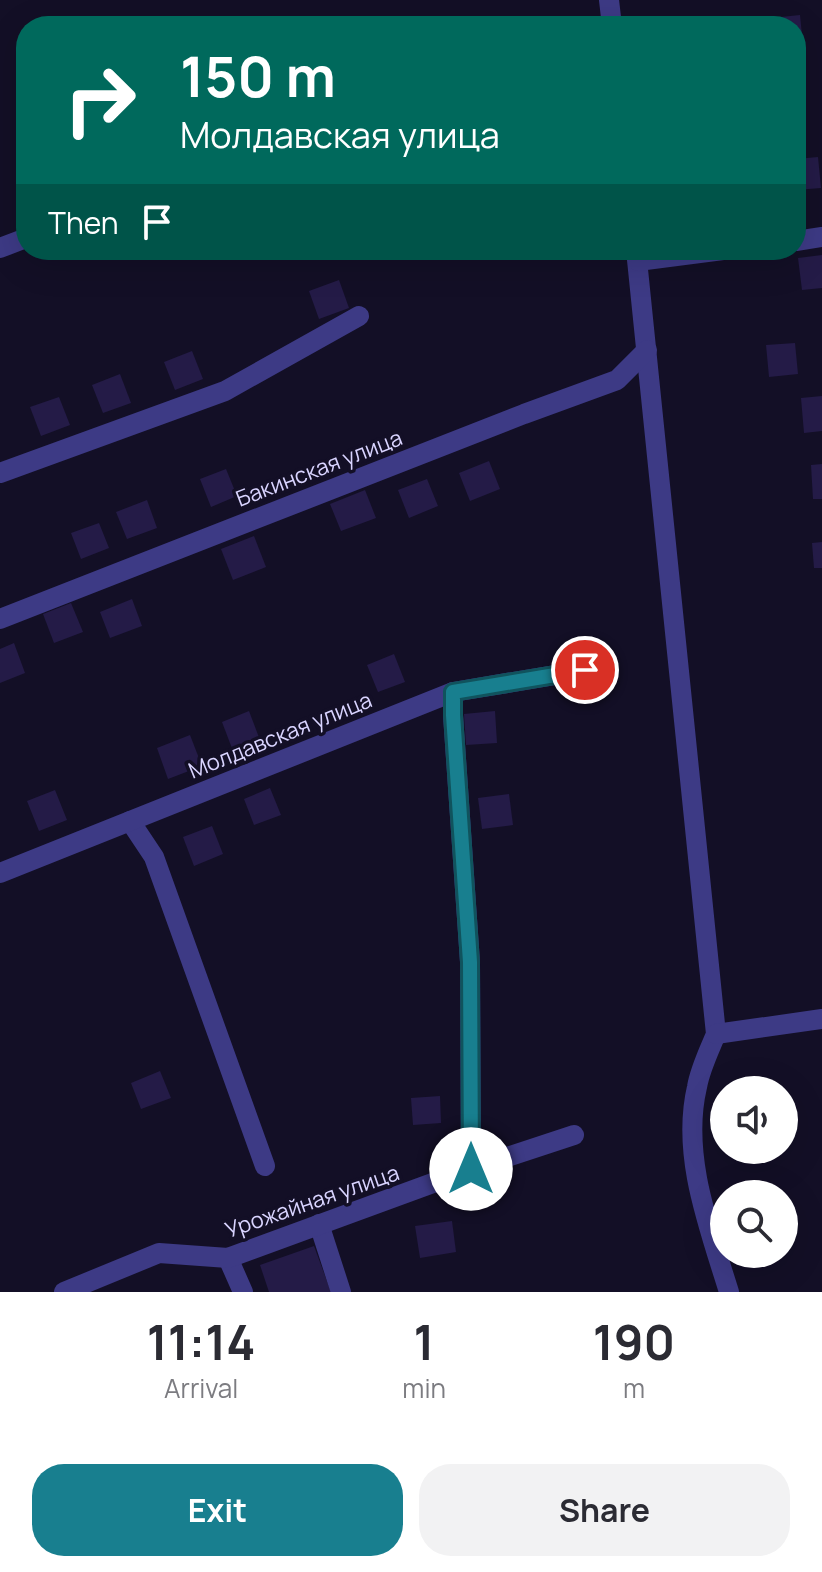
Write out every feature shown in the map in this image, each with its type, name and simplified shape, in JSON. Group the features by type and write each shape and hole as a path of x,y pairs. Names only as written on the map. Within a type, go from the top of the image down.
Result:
{"street":[{"path":"637,260 716,1034 697,1085 691,1128 696,1175 729,1292"},
{"path":"0,473 225,391 359,316"},
{"name":"Бакинская улица","path":"0,619 617,380 647,350"},
{"name":"Молдавская улица","path":"0,873 453,692 585,670"},
{"path":"453,692 470,962 471,1169"},
{"path":"130,821 154,857 265,1166"},
{"path":"716,1034 822,1019"},
{"name":"Урожайная улица","path":"64,1292 159,1253 228,1258 471,1169 574,1135"},
{"path":"319,1224 341,1292"},
{"path":"228,1258 243,1292"}],"building":[{"path":"818,157 821,188 806,189 806,158"},
{"path":"822,255 822,288 802,290 798,260 806,260 806,257"},
{"path":"339,280 349,308 319,319 309,291"},
{"path":"795,343 798,374 769,377 766,345"},
{"path":"192,351 203,379 175,390 164,362"},
{"path":"120,374 131,403 103,413 92,385"},
{"path":"822,396 822,431 804,433 801,398"},
{"path":"59,397 70,425 41,436 30,407"},
{"path":"489,461 500,489 470,501 459,473"},
{"path":"822,464 822,499 813,499 811,465"},
{"path":"226,469 237,496 211,507 200,479"},
{"path":"427,479 438,506 409,518 398,490"},
{"path":"365,490 376,518 341,531 330,504"},
{"path":"147,500 157,528 127,539 116,512"},
{"path":"99,523 109,548 81,559 71,533"},
{"path":"254,536 266,567 233,580 221,549"},
{"path":"822,542 822,568 814,568 812,543"},
{"path":"132,599 142,626 110,638 100,612"},
{"path":"71,603 83,632 54,643 43,614"},
{"path":"14,643 25,673 0,683 0,649"},
{"path":"394,654 405,682 378,692 367,665"},
{"path":"249,711 260,740 233,751 222,722"},
{"path":"495,711 497,743 466,745 464,714"},
{"path":"190,735 202,766 168,779 157,748"},
{"path":"270,788 281,815 254,825 244,799"},
{"path":"55,790 67,820 39,831 27,801"},
{"path":"509,794 513,825 482,829 478,798"},
{"path":"212,826 223,854 194,866 183,837"},
{"path":"160,1071 171,1098 141,1109 131,1083"},
{"path":"440,1096 441,1123 413,1125 411,1098"},
{"path":"452,1221 456,1252 420,1258 415,1226"},
{"path":"314,1246 331,1292 269,1292 260,1265"}],"route":[{"path":"471,1169 470,962 453,692 585,670"}]}
